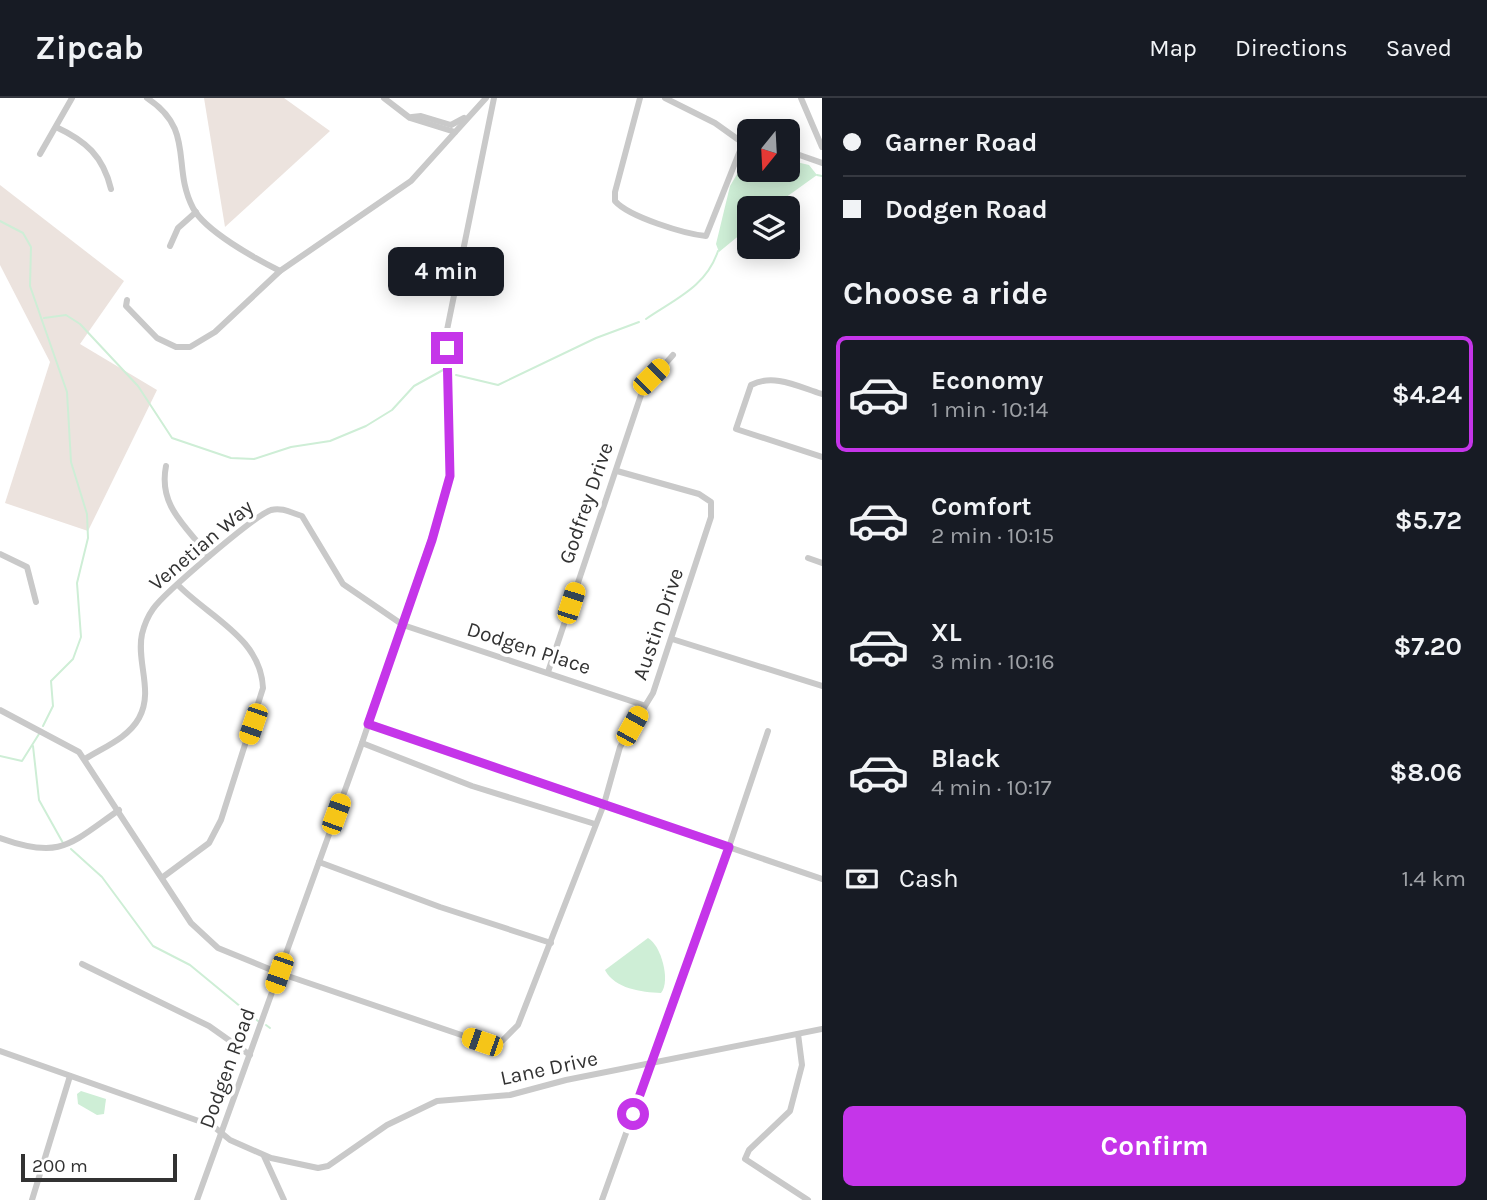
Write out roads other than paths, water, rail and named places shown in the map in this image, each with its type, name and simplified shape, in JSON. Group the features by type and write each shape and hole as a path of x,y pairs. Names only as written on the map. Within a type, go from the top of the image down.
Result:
{"street":[{"path":"40,154 72,98"},
{"path":"147,98 166,112 176,126 187,191 195,212 218,232 280,271"},
{"path":"384,98 410,118 421,116 432,123 453,128"},
{"path":"127,300 127,306 157,338 176,347 190,347 215,332 280,271 411,181 453,128 472,114 486,98"},
{"name":"Dodgen Road","path":"197,1200 362,743 450,476 447,330 495,98"},
{"path":"640,98 615,192 615,201 628,210 693,235 706,236 737,165"},
{"path":"664,98 715,123 737,138"},
{"path":"801,98 822,148"},
{"path":"56,127 81,140 97,155 111,189"},
{"path":"800,155 822,163"},
{"path":"170,246 178,228 195,212"},
{"name":"Godfrey Drive","path":"548,672 643,389 673,355"},
{"path":"822,394 770,378 758,381 751,385 736,429 822,457"},
{"path":"166,466 163,482 166,500 209,556"},
{"name":"Austin Drive","path":"279,973 482,1042 501,1042 508,1038 518,1025 604,804 620,747 643,705 653,693 711,517 711,502 699,494 617,471"},
{"name":"Venetian Way","path":"85,758 128,733 139,717 145,696 141,661 142,633 153,609 209,556 262,515 277,509 287,510 306,522 343,584 403,625"},
{"path":"0,554 27,567 36,602"},
{"path":"808,558 822,563"},
{"path":"163,877 209,843 220,820 263,688 262,672 253,652 178,585"},
{"name":"Dodgen Place","path":"403,625 643,705"},
{"path":"672,639 822,686"},
{"path":"0,710 71,745 85,758 191,923 205,939 218,948 279,973"},
{"path":"368,724 822,879"},
{"path":"601,1200 729,847 768,731"},
{"path":"362,743 471,786 595,824"},
{"path":"0,838 19,845 59,849 119,810"},
{"path":"319,862 440,907 551,943"},
{"path":"82,964 209,1026 250,1055"},
{"name":"Lane Drive","path":"0,1051 188,1116 222,1133 230,1140 263,1154 293,1164 328,1166 351,1153 387,1125 437,1101 495,1098 822,1029"},
{"path":"798,1034 802,1065 790,1111 749,1150 745,1158 806,1199"},
{"path":"32,1200 70,1076"},
{"path":"263,1154 284,1200"}],"waterway":[{"path":"817,175 822,176"},
{"path":"0,221 23,233 31,247 30,286 67,392 71,462 87,514 88,538 77,583 81,637 73,659 51,681 53,706 43,726"},
{"path":"646,319 698,283 713,263 718,251"},
{"path":"44,318 66,315 80,324 138,386 172,438 231,458 254,459 291,447 330,441 366,426 392,410 414,386 443,370"},
{"path":"456,375 498,385 596,338 639,322"},
{"path":"0,756 22,761 39,734"},
{"path":"33,746 39,800 63,843"},
{"path":"71,849 102,877 153,946 190,965 258,1021"},
{"path":"266,1025 270,1028"}]}
